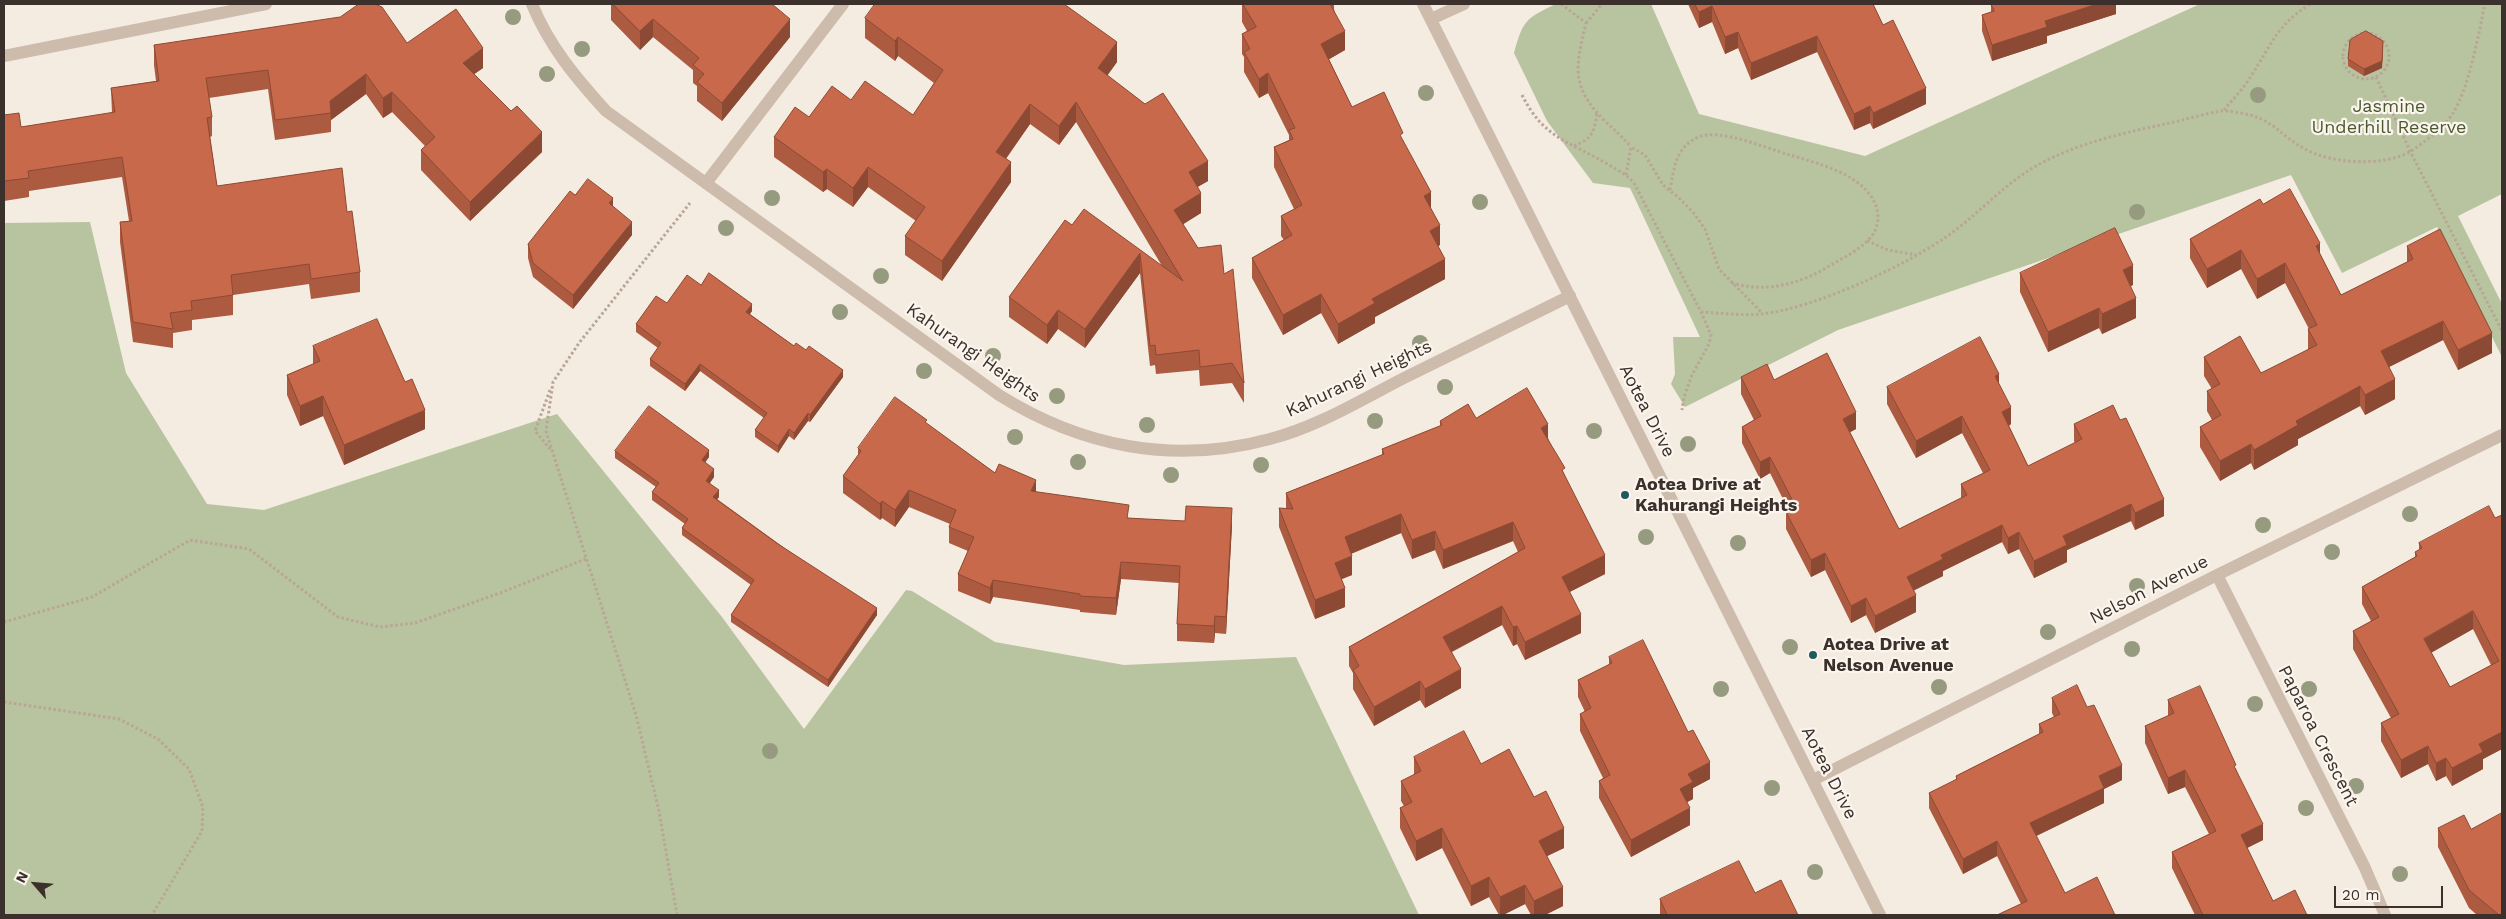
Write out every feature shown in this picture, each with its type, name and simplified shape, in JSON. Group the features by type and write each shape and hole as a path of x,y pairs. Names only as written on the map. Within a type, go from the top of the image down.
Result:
{"street":[{"path":"4,56 266,4"},
{"name":"Kahurangi Heights","path":"532,4 541,27 571,72 606,111 999,395 1030,415 1070,432 1120,446 1172,450 1218,448 1271,439 1323,419 1570,296"},
{"path":"706,183 844,4"},
{"name":"Aotea Drive","path":"1423,4 1880,915"},
{"path":"1431,19 1464,4"},
{"name":"Nelson Avenue","path":"1813,780 2217,575 2502,435"},
{"name":"Paparoa Crescent","path":"2217,575 2365,868 2384,915"}],"path":[{"path":"1561,4 1586,23"},
{"path":"1602,4 1586,23 1577,60 1577,79 1597,113 1619,132 1630,147 1645,155 1663,185 1692,212 1705,229 1719,268 1730,282 1762,314"},
{"path":"2224,110 2251,77 2269,43 2282,26 2310,4"},
{"path":"1701,312 1762,314 1811,302 1906,262 1953,232 1995,195 2032,169 2075,149 2121,134 2224,110 2253,115 2274,125 2305,149 2321,155 2360,162 2383,160 2410,151 2437,131 2453,113 2469,73 2485,4"},
{"path":"2373,33 2384,43 2388,59 2386,68 2376,77 2363,79 2348,70 2343,54 2347,43 2355,35 2373,33"},
{"path":"2376,77 2410,151 2502,330"},
{"path":"1522,95 1530,111 1541,126 1626,175 1634,183 1701,312 1711,335 1709,344 1684,397 1682,410"},
{"path":"1574,146 1588,140 1594,129 1597,113"},
{"path":"1670,190 1676,160 1683,147 1700,136 1722,135 1820,164 1861,184 1874,198 1879,217 1873,236 1825,269 1796,283 1746,287 1730,282"},
{"path":"1626,175 1630,147"},
{"path":"554,452 535,431 553,382 579,343 706,183"},
{"path":"1867,240 1888,250 1916,255"},
{"path":"553,382 546,430 588,558 636,716 660,811 677,915"},
{"path":"4,622 92,596 190,540 249,549 338,617 380,627 415,623 500,593 588,558"},
{"path":"4,702 119,719 158,739 189,769 203,807 202,831 152,915"}],"green space":[{"name":"Jasmine Underhill Reserve","path":"1556,4 1651,4 1699,114 1865,156 2200,4 2502,4 2502,194 2458,216 2502,304 2502,357 2437,227 2342,273 2291,175 1838,330 1685,407 1671,384 1675,374 1673,337 1700,337 1630,188 1593,183 1547,121 1514,53 1520,33 1527,21"},
{"path":"90,222 126,373 207,504 264,510 557,414 722,617 804,729 906,590 912,591 995,642 1124,665 1296,657 1419,915 4,915 4,223"}],"building":[{"path":"359,4 375,4 382,7 407,43 456,9 483,48 463,63 511,111 517,106 542,132 470,202 421,150 435,137 392,92 383,98 366,74 330,101 331,113 275,120 268,70 206,78 212,117 207,118 217,186 342,168 347,212 352,211 360,272 311,279 309,264 231,275 233,295 191,301 192,310 170,313 173,329 133,322 120,222 132,221 122,157 28,171 29,178 4,181 4,115 19,113 21,127 115,112 111,88 159,81 154,45 340,17"},
{"path":"613,4 772,4 790,19 722,103 697,82 704,74 693,65 699,58 653,19 640,31"},
{"path":"875,4 1064,4 1117,42 1098,68 1145,104 1163,93 1208,161 1189,172 1201,193 1174,210 1198,248 1221,245 1224,274 1233,269 1244,383 1232,363 1200,367 1199,350 1156,355 1155,345 1150,346 1140,253 1085,329 1058,310 1047,325 1009,297 1065,220 1072,225 1084,209 1183,281 1076,102 1059,126 1030,104 996,152 1011,162 942,261 905,236 925,207 868,167 853,188 827,169 823,172 774,137 795,107 809,117 832,86 851,100 865,81 913,115 943,70 898,37 895,41 865,18"},
{"path":"1243,4 1330,4 1345,31 1321,44 1352,107 1384,92 1403,133 1400,135 1431,192 1424,196 1440,225 1430,231 1445,259 1372,299 1375,303 1338,324 1321,294 1283,315 1252,258 1292,235 1281,216 1302,205 1274,147 1293,139 1289,130 1295,128 1268,73 1259,79 1244,52 1250,49 1242,34 1256,27"},
{"path":"1695,4 1873,4 1883,25 1893,20 1926,88 1873,113 1870,106 1854,114 1817,36 1751,63 1738,32 1725,37 1712,6 1699,12"},
{"path":"1991,4 2097,4 2045,21 2047,27 1992,45 1982,15 1994,11"},
{"path":"2366,31 2383,41 2382,61 2364,69 2348,59 2350,40"},
{"path":"588,179 613,198 609,203 632,222 573,295 533,263 528,244 570,191 575,195"},
{"path":"2290,189 2320,243 2316,246 2341,295 2413,259 2407,246 2440,229 2492,333 2458,350 2443,321 2381,351 2395,379 2365,395 2360,386 2296,421 2298,425 2254,450 2251,444 2220,461 2200,427 2221,415 2207,391 2220,384 2204,357 2240,336 2261,373 2317,345 2308,329 2317,325 2285,263 2257,279 2241,250 2207,269 2190,239 2260,199 2263,204"},
{"path":"2115,228 2133,265 2123,270 2136,298 2102,314 2099,308 2048,332 2020,273"},
{"path":"709,273 752,304 746,312 794,346 796,343 806,350 809,346 843,370 810,415 808,413 794,433 789,429 778,446 755,430 767,413 700,364 685,384 650,359 661,343 636,324 656,296 667,303 687,275 701,285"},
{"path":"377,319 405,382 412,379 425,410 344,445 323,396 300,406 287,375 320,361 313,346"},
{"path":"1980,337 1999,374 1995,376 2011,407 2002,412 2028,466 2082,439 2074,424 2113,405 2120,420 2126,418 2164,499 2135,513 2131,504 2063,536 2067,545 2034,561 2019,532 2008,538 2002,525 1941,555 1943,559 1907,577 1916,595 1875,616 1866,598 1851,606 1825,553 1811,560 1786,512 1796,507 1770,457 1760,462 1742,427 1761,416 1741,377 1767,364 1774,380 1827,353 1856,412 1843,419 1899,529 1967,495 1961,484 1990,470 1962,416 1916,441 1887,387"},
{"path":"1527,388 1548,424 1541,428 1565,468 1562,470 1605,555 1562,577 1581,614 1525,642 1517,626 1513,627 1502,606 1443,637 1461,669 1425,689 1420,681 1374,707 1353,670 1359,666 1349,647 1525,548 1513,522 1443,550 1435,531 1412,540 1401,514 1345,537 1352,556 1335,563 1345,588 1315,600 1279,508 1293,509 1286,493 1384,454 1382,449 1442,425 1440,421 1468,404 1476,418"},
{"path":"895,397 927,420 925,422 995,473 999,464 1036,480 1031,491 1129,505 1127,518 1185,521 1186,506 1232,508 1226,617 1215,616 1214,626 1177,624 1180,566 1121,562 1116,598 1080,596 1080,594 993,580 990,588 958,574 974,537 949,527 956,510 909,490 895,510 882,501 880,504 843,476 861,451 858,448"},
{"path":"649,406 709,450 702,460 714,469 706,481 719,490 713,497 778,544 877,608 828,680 731,615 754,580 682,528 688,519 652,492 659,483 615,451"},
{"path":"2489,506 2495,518 2502,515 2502,732 2479,744 2483,752 2452,768 2446,758 2436,763 2428,746 2401,760 2381,723 2399,714 2353,631 2379,617 2362,587 2417,556 2415,552 2422,548 2419,543","holes":["2473,611 2499,661 2450,687 2424,639"]},
{"path":"1643,640 1688,732 1693,730 1710,762 1688,774 1693,782 1680,789 1690,808 1631,840 1599,781 1610,775 1580,714 1591,708 1578,680 1612,663 1609,657"},
{"path":"2077,685 2087,707 2094,705 2122,765 2099,776 2104,788 2030,823 2065,893 2097,877 2115,915 1997,915 2027,901 1997,841 1963,859 1929,793 1957,779 1956,776 2043,732 2039,724 2060,714 2052,698"},
{"path":"2200,686 2236,765 2234,766 2263,824 2241,835 2273,901 2295,890 2307,915 2203,915 2172,852 2216,831 2185,770 2168,778 2145,726 2174,713 2168,700"},
{"path":"1464,731 1481,764 1509,749 1534,797 1546,791 1564,828 1539,841 1563,887 1534,901 1525,885 1500,897 1489,877 1471,886 1442,828 1416,841 1400,808 1412,802 1401,781 1421,771 1414,757"},
{"path":"2502,813 2502,915 2499,915 2469,890 2438,828 2464,815 2471,829"},
{"path":"1739,861 1755,893 1781,880 1798,915 1667,915 1660,899"}],"place":[{"name":"Aotea Drive at Kahurangi Heights","path":"1625,495"},
{"name":"Aotea Drive at Nelson Avenue","path":"1813,655"}]}
